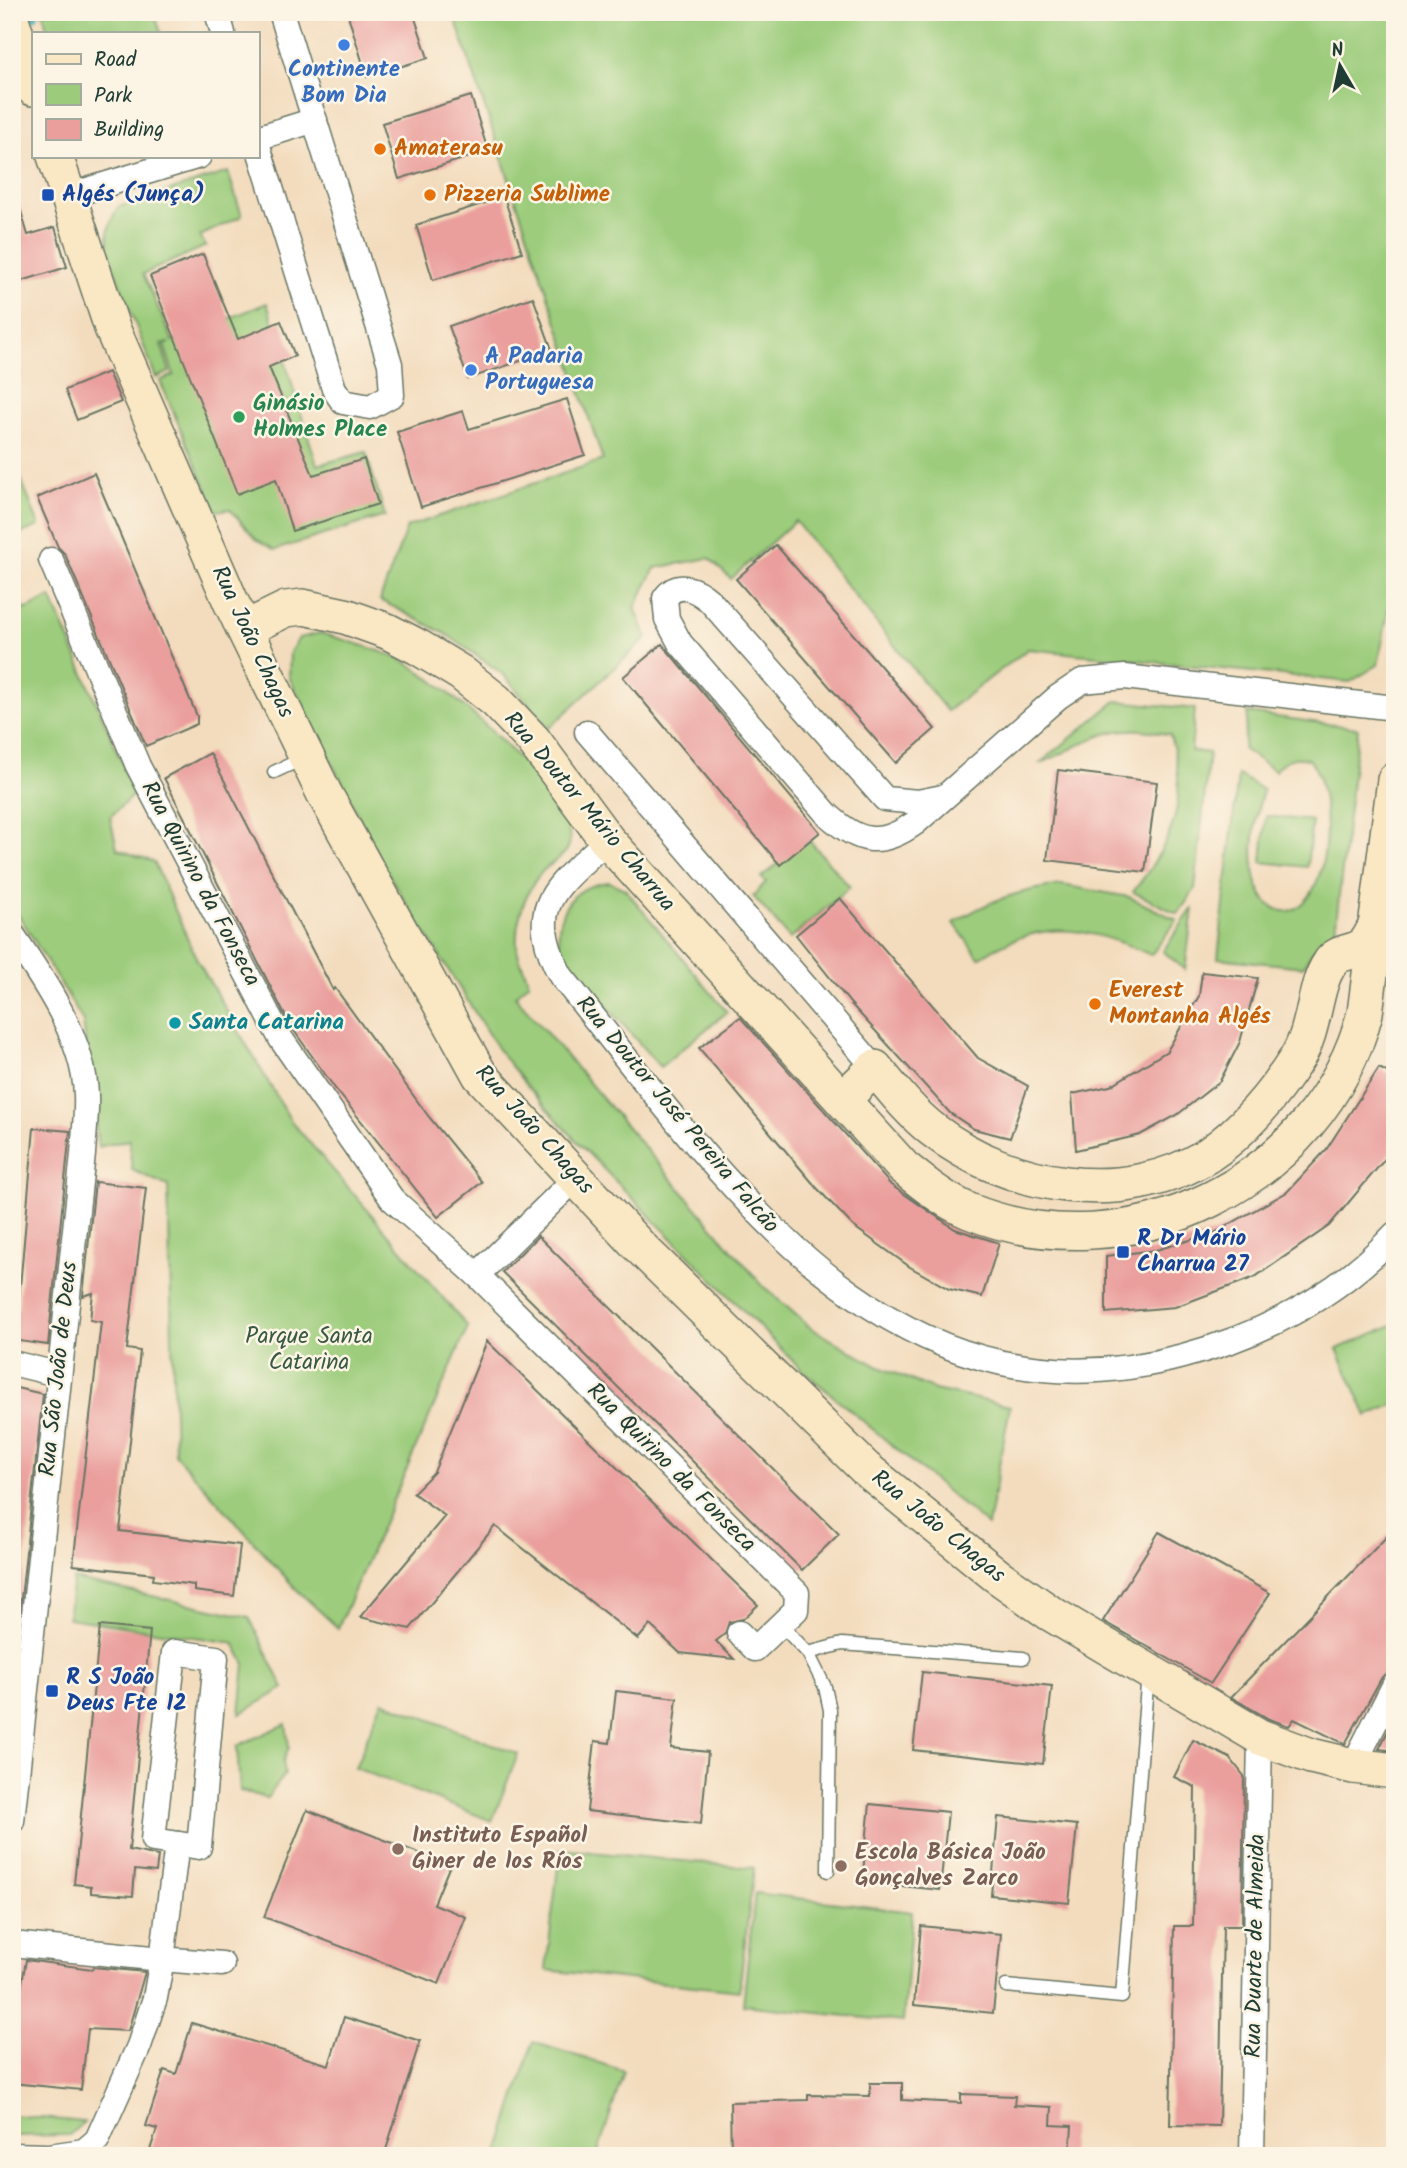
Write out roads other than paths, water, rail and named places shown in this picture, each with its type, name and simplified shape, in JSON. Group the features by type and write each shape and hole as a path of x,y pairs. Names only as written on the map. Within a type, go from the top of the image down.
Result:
{"street":[{"path":"217,12 223,32"},
{"path":"259,146 334,389 343,402 355,407 370,407 391,395 393,376 281,12"},
{"path":"12,22 32,85"},
{"path":"259,139 315,120"},
{"name":"Rua João Chagas","path":"56,158 112,328 245,629 307,757 480,1075 639,1246 865,1468 996,1575 1050,1613 1260,1737 1311,1756 1353,1766 1395,1771"},
{"path":"68,196 192,158"},
{"name":"Rua Quirino da Fonseca","path":"51,560 138,766 281,1039 392,1199 477,1275 797,1593 796,1610 755,1649 739,1633"},
{"path":"943,797 918,802 885,799 710,601 687,587 676,588 665,598 667,619 680,643 843,829 876,840 897,836 943,797 1058,697 1082,681 1125,677 1395,708"},
{"name":"Rua Doutor Mário Charrua","path":"245,629 286,609 303,607 345,615 387,631 461,673 496,701 533,740 607,840 903,1167 933,1191 968,1211 1001,1221 1058,1232 1090,1233 1170,1219 1205,1205 1243,1182 1278,1154 1304,1127 1327,1095 1359,1036 1370,986 1395,780"},
{"path":"587,732 901,1099 933,1130 997,1166 1060,1185 1096,1186 1134,1182 1169,1173 1216,1148 1253,1116 1308,1038 1323,976 1331,961 1366,943 1379,920"},
{"name":"Rua Doutor José Pereira Falcão","path":"607,840 554,889 547,905 547,950 561,976 765,1224 872,1310 914,1334 985,1358 1031,1367 1101,1368 1143,1365 1217,1347 1279,1323 1347,1280 1395,1234"},
{"name":"Rua São João de Deus","path":"12,934 56,1002 73,1040 86,1091 83,1154 57,1374 12,1821"},
{"path":"1331,961 1356,968 1370,986"},
{"path":"843,1099 875,1068"},
{"path":"869,1130 901,1099"},
{"path":"477,1275 576,1178"},
{"path":"12,1363 57,1374"},
{"path":"174,1652 216,1658 199,1847 177,1844 153,1840 174,1652"},
{"path":"1353,1766 1395,1684"},
{"name":"Rua Duarte de Almeida","path":"1252,2156 1260,1737"},
{"path":"12,2155 47,2156 84,2151 97,2140 139,2046 155,1998 177,1844"},
{"path":"12,1944 222,1964"}],"lane":[{"path":"274,772 307,757"},
{"path":"781,1625 808,1653 825,1687 830,1710 828,1871"},
{"path":"808,1653 842,1644 1023,1658"},
{"path":"1006,1986 1122,1997 1148,1673"}],"waterway":[{"path":"34,17 37,12"}],"place":[{"name":"Continente Bom Dia","path":"344,45"},
{"name":"Amaterasu","path":"380,149"},
{"name":"Algés (Junça)","path":"48,195"},
{"name":"Pizzeria Sublime","path":"430,195"},
{"name":"A Padaria Portuguesa","path":"471,370"},
{"name":"Ginásio Holmes Place","path":"239,417"},
{"name":"Everest Montanha Algés","path":"1095,1004"},
{"name":"Santa Catarina","path":"175,1023"},
{"name":"R Dr Mário Charrua 27","path":"1123,1252"},
{"name":"R S João Deus Fte 12","path":"52,1691"},
{"name":"Instituto Español Giner de los Ríos","path":"398,1849"},
{"name":"Escola Básica João Gonçalves Zarco","path":"841,1866"}],"park label":[{"name":"Parque Santa Catarina","path":"309,1350"}]}
